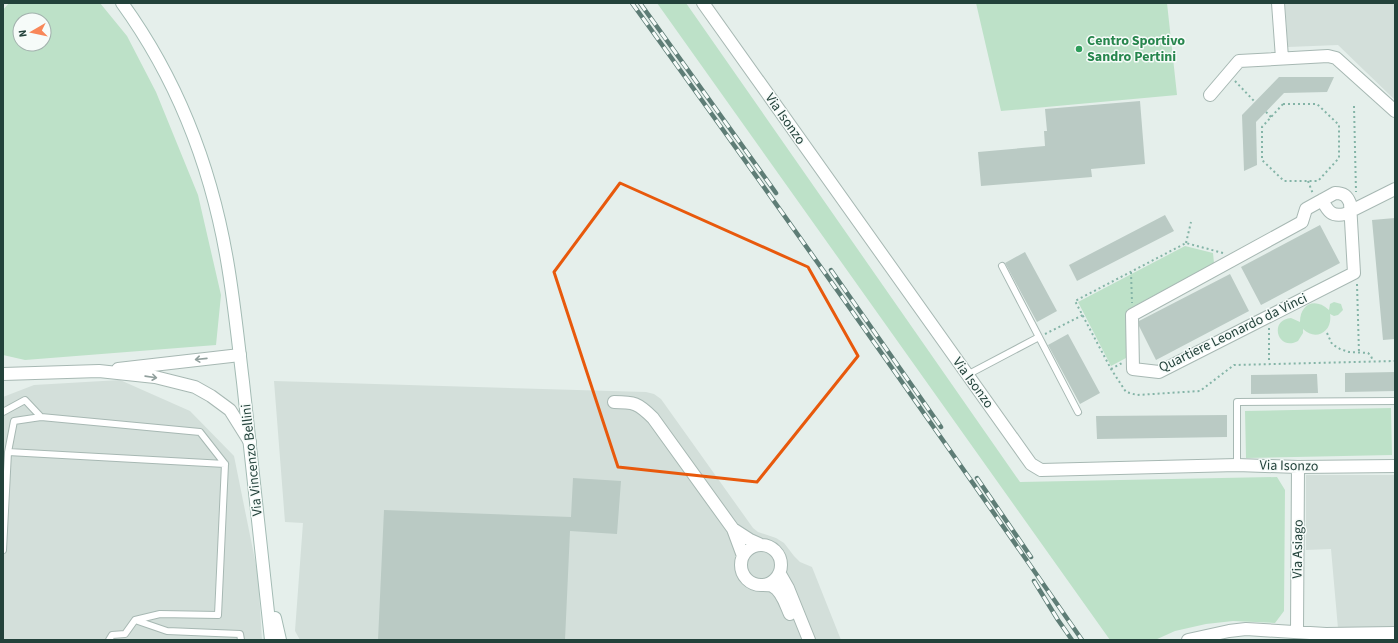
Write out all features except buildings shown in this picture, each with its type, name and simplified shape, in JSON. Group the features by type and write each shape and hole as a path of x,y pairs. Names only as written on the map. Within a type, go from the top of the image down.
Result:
{"street":[{"name":"Via Vincenzo Bellini","path":"122,3 145,37 178,97 202,158 213,196 227,260 240,355 271,640"},
{"name":"Via Isonzo","path":"703,3 1031,464 1041,470 1237,466 1395,466"},
{"path":"1278,3 1282,58"},
{"path":"1210,95 1239,61 1328,56 1336,58 1395,111"},
{"path":"1322,200 1328,210 1333,214 1345,214 1395,189"},
{"path":"1132,315 1302,222 1306,209 1335,193 1341,193 1348,198 1354,209 1354,272"},
{"name":"Quartiere Leonardo da Vinci","path":"1132,315 1133,369 1159,372 1354,272"},
{"path":"99,372 160,363 240,355"},
{"path":"3,372 99,372 154,377 195,387 211,396 230,410 250,442"},
{"path":"614,402 626,402 641,406 653,418 733,529 743,556"},
{"name":"Via Asiago","path":"1297,632 1298,467"},
{"path":"733,529 750,540 771,547 779,555 781,567 780,574 772,582 761,585"},
{"path":"760,544 747,550 743,556 741,570 749,581 755,584 772,586 780,593 800,640"},
{"name":"Via Vincenzo Bellini","path":"263,566 280,640"},
{"path":"780,574 788,588 809,640"},
{"path":"1188,640 1246,629 1297,632 1326,637 1395,633"}],"lane":[{"path":"1002,266 1078,412"},
{"path":"967,375 1039,337"},
{"path":"3,412 26,400 41,417"},
{"path":"1237,466 1237,402 1395,401"},
{"path":"3,550 8,452 14,421 41,417 200,432 225,464 218,615 160,614 135,620 125,634 112,635 109,640"},
{"path":"8,452 225,464"},
{"path":"135,620 167,631 240,634 241,640"}],"path":[{"path":"1228,74 1255,102"},
{"path":"1283,104 1317,104 1339,125 1339,158 1318,181 1284,181 1262,160 1262,127 1271,117 1283,104"},
{"path":"1354,106 1354,209"},
{"path":"1266,112 1271,117"},
{"path":"1186,243 1191,222"},
{"path":"1240,257 1186,243 1075,301 1118,383 1126,392 1137,395 1200,391 1234,365 1395,361"},
{"path":"1131,272 1132,315"},
{"path":"1354,272 1358,288 1359,353"},
{"path":"1039,337 1083,315"},
{"path":"1269,316 1270,363"},
{"path":"1327,333 1332,344 1340,349 1349,352 1368,353 1372,356 1373,361"}],"highlighted area":[{"path":"620,183 808,267 858,356 757,482 618,467 554,272"}],"shaded area":[{"path":"1285,3 1395,3 1395,100 1338,45 1288,47"},
{"path":"120,380 190,411 234,456 258,575 262,640 3,640 3,397 34,385"},
{"path":"274,381 646,392 654,394 661,399 753,528 758,532 776,538 784,543 800,562 812,567 841,640 300,640 295,631 303,523 285,522"},
{"path":"1306,475 1395,475 1395,640 1339,640 1331,549 1306,550"}],"green space":[{"path":"9,3 100,3 127,36 156,92 198,195 221,295 216,345 25,360 3,355 3,10"},
{"path":"657,3 686,3 1020,482 1277,477 1285,490 1284,611 1275,623 1233,621 1206,624 1175,631 1155,640 1110,640"},
{"name":"Centro Sportivo Sandro Pertini","path":"976,3 1167,3 1177,95 1001,111"},
{"path":"1185,246 1213,253 1214,263 1127,310 1126,358 1111,366 1078,302"},
{"path":"1334,302 1341,304 1343,310 1338,315 1334,316 1330,314 1329,325 1322,333 1313,335 1303,329 1303,333 1298,341 1291,343 1285,342 1281,339 1278,334 1278,329 1284,320 1291,318 1300,322 1305,307 1309,304 1319,304 1329,310 1330,304"},
{"path":"1391,408 1392,455 1246,458 1245,411"}],"railway":[{"path":"632,3 746,161 1082,640"},
{"path":"640,3 776,193"},
{"path":"831,270 941,427"},
{"path":"977,478 1031,557"},
{"path":"1034,581 1072,640"}],"place":[{"name":"Centro Sportivo Sandro Pertini","path":"1079,49"}]}
